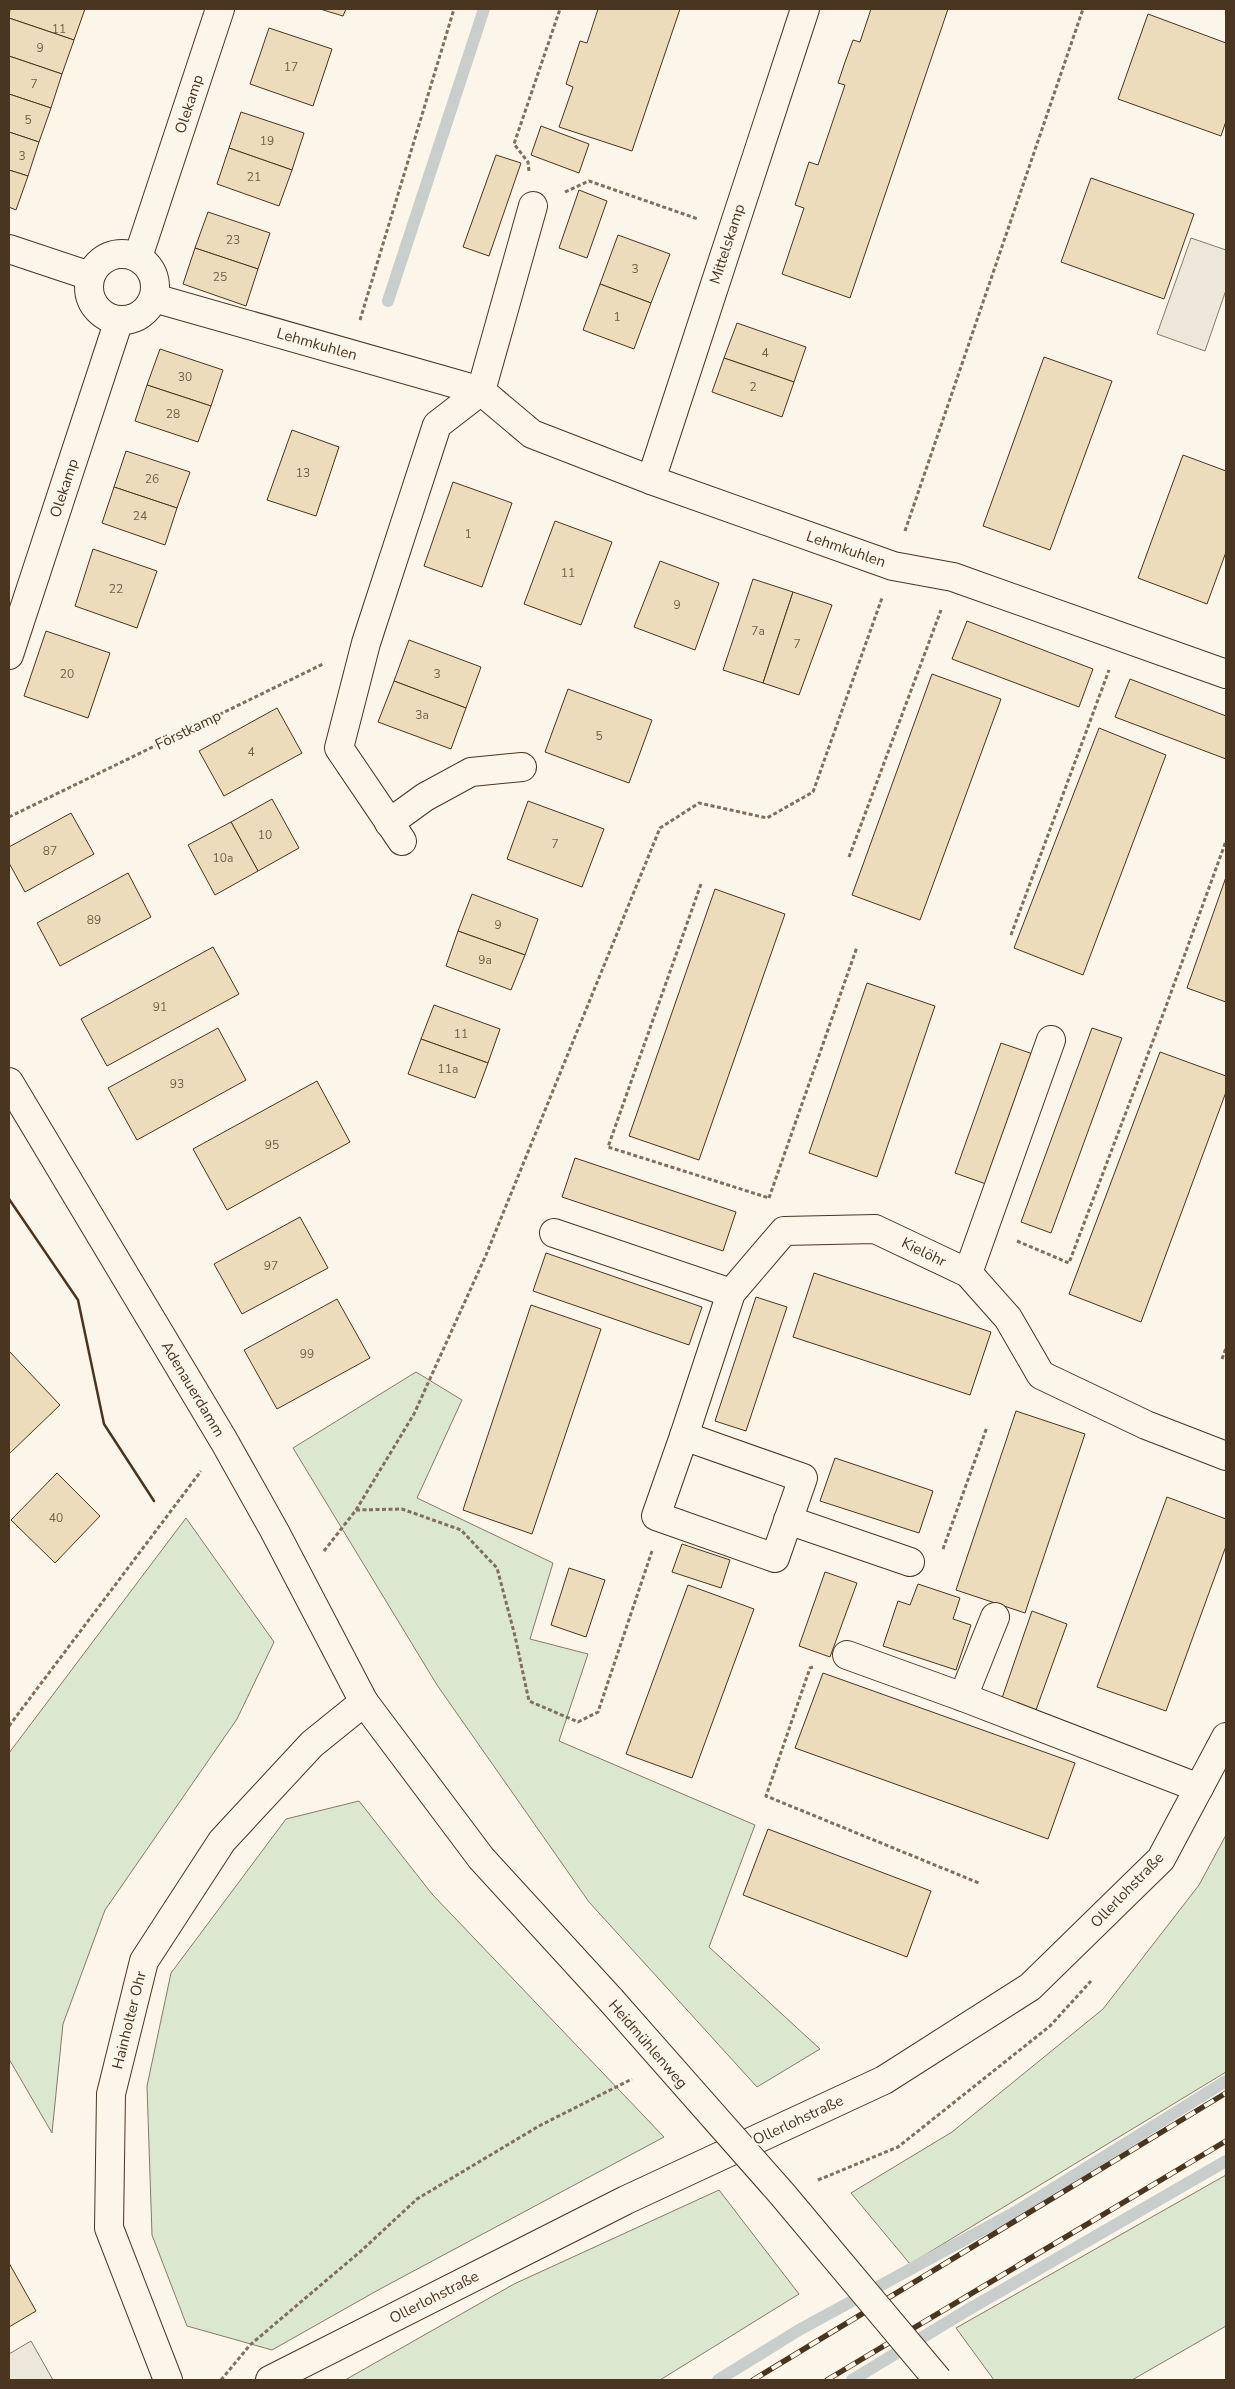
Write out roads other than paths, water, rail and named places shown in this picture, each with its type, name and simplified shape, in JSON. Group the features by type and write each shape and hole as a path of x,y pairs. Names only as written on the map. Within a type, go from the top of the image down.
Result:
{"street":[{"name":"Olekamp","path":"138,257 220,9"},
{"name":"Mittelskamp","path":"652,480 731,231 806,9"},
{"path":"522,767 471,772 425,797 396,832 339,748 366,643 437,425 481,391 533,206"},
{"path":"9,249 90,276"},
{"path":"124,253 138,257 149,268 155,282 154,298 146,310 134,318 119,320 105,315 95,305 89,291 90,276 98,264 110,256 124,253"},
{"name":"Lehmkuhlen","path":"154,298 481,391 532,434 652,480 893,566 953,577 1226,674"},
{"name":"Olekamp","path":"9,655 119,320"},
{"path":"968,1273 1051,1040"},
{"name":"Adenauerdamm","path":"9,1082 224,1441 301,1581 364,1702"},
{"name":"Kielöhr","path":"731,1293 784,1230 875,1229 968,1273 1008,1318 1041,1374 1146,1425 1226,1456"},
{"path":"554,1233 731,1293 656,1516 775,1558 803,1478 684,1436"},
{"path":"788,1520 910,1562"},
{"path":"963,1697 995,1617"},
{"path":"847,1655 963,1697 1199,1788"},
{"name":"Heidmühlenweg","path":"364,1702 481,1858 783,2195 938,2380"},
{"name":"Hainholter Ohr","path":"168,2380 109,2228 111,2094 144,1961 222,1841 312,1744 364,1702"},
{"name":"Ollerlohstraße","path":"270,2380 626,2200 892,2075 1030,1987 1161,1859 1226,1738"}],"waterway":[{"path":"388,301 484,9"},
{"path":"718,2380 799,2330 1017,2211 1226,2081"},
{"path":"852,2380 966,2311 1226,2161"}],"railway":[{"path":"753,2380 1226,2093"},
{"path":"827,2380 1226,2141"}]}
